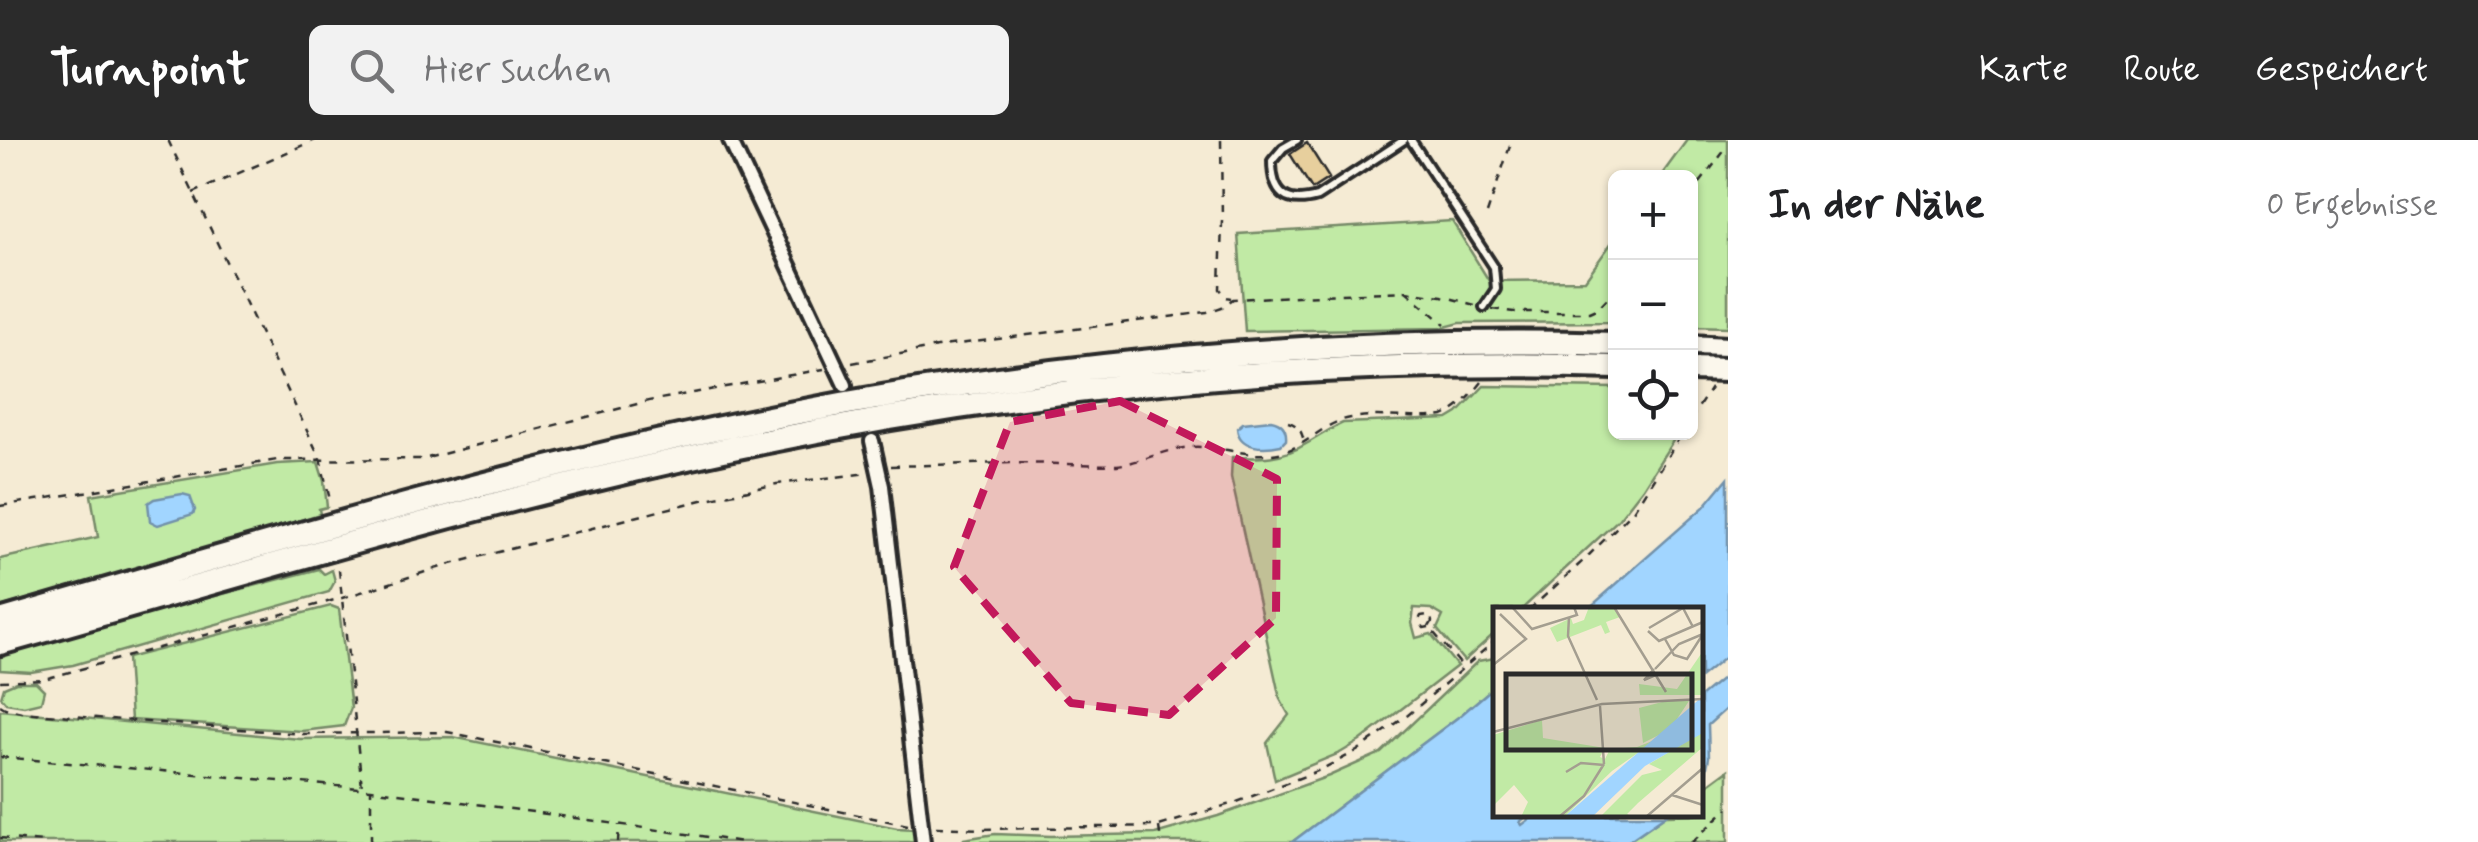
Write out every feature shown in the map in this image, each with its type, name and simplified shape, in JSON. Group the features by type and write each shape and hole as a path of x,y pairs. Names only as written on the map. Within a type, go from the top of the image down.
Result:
{"highway":[{"path":"0,622 423,501 783,415 946,387 1121,365 1302,350 1608,344"},
{"path":"0,644 501,503 794,436 1121,386 1308,371 1447,346 1608,365"},
{"path":"1698,347 1728,348"}],"street":[{"path":"730,140 844,385"},
{"path":"872,441 879,469 923,842"}],"lane":[{"path":"1296,140 1272,161 1272,175 1278,192 1301,202 1318,197 1407,140 1470,226 1494,267 1496,289 1484,307"}],"path":[{"path":"168,140 320,458 331,504"},
{"path":"193,192 315,140"},
{"path":"1221,140 1220,289 1226,297 1406,290 1514,312 1589,312 1608,297"},
{"path":"1487,214 1512,140"},
{"path":"1698,185 1728,146"},
{"path":"1406,290 1428,310 1447,346"},
{"path":"0,506 278,460 423,459 649,401 943,346 1208,312 1233,299"},
{"path":"0,681 44,680 451,564 776,484 879,469 1010,463 1130,464 1186,447 1262,455 1284,452 1321,429 1350,418 1443,416 1464,402 1486,377"},
{"path":"1698,409 1720,378"},
{"path":"1288,422 1300,429 1304,443"},
{"path":"1532,607 1633,511 1678,440"},
{"path":"339,570 362,788"},
{"path":"1429,627 1463,667"},
{"path":"0,704 21,712 302,734 447,732 922,826 1159,826 1237,802 1337,762 1408,714 1493,642"},
{"path":"0,757 372,789 743,842"},
{"path":"371,842 372,789"},
{"path":"1692,842 1728,808"},
{"path":"618,842 619,823"},
{"path":"1159,826 1161,842"},
{"path":"0,838 44,842"}],"highlighted area":[{"path":"1120,401 1277,479 1276,618 1169,715 1071,703 954,567 1010,422"}],"green space":[{"path":"1687,140 1728,140 1728,327 1698,326 1698,170 1665,170"},
{"path":"1452,221 1489,281 1585,280 1608,248 1608,322 1245,331 1238,234"},
{"path":"1484,386 1608,388 1608,440 1674,440 1618,520 1524,607 1493,607 1493,635 1464,661 1437,629 1443,616 1431,609 1414,608 1416,638 1431,634 1457,666 1360,741 1275,780 1267,743 1289,715 1280,699 1231,477 1232,457 1279,455 1343,423 1448,419"},
{"path":"318,462 327,507 319,509 320,514 0,607 0,559 98,537 91,495 277,464"},
{"path":"319,569 324,574 332,570 335,581 329,592 73,665 31,672 0,670 0,656"},
{"path":"331,606 339,609 351,708 344,726 302,731 131,720 127,658"},
{"path":"1493,658 1493,688 1292,842 962,842 995,834 1155,834 1218,816 1381,753 1478,661"},
{"path":"16,682 36,682 44,690 41,702 24,706 6,703 1,697 4,687"},
{"path":"0,710 300,739 453,737 915,829 918,842 0,842"},
{"path":"1728,770 1728,842 1627,842 1663,817 1703,817 1703,789"}],"water":[{"path":"1271,420 1285,429 1286,440 1281,445 1253,446 1239,435 1237,428 1243,423"},
{"path":"1728,478 1728,655 1703,675 1703,607 1590,607 1704,507"},
{"path":"182,494 190,496 193,514 158,525 150,521 148,503"},
{"path":"1728,674 1728,707 1708,725 1709,757 1703,788 1703,694"},
{"path":"1493,688 1493,817 1526,817 1520,822 1522,825 1532,817 1663,817 1627,842 1292,842"}],"building":[{"path":"1307,143 1329,178 1312,189 1290,154"}]}
